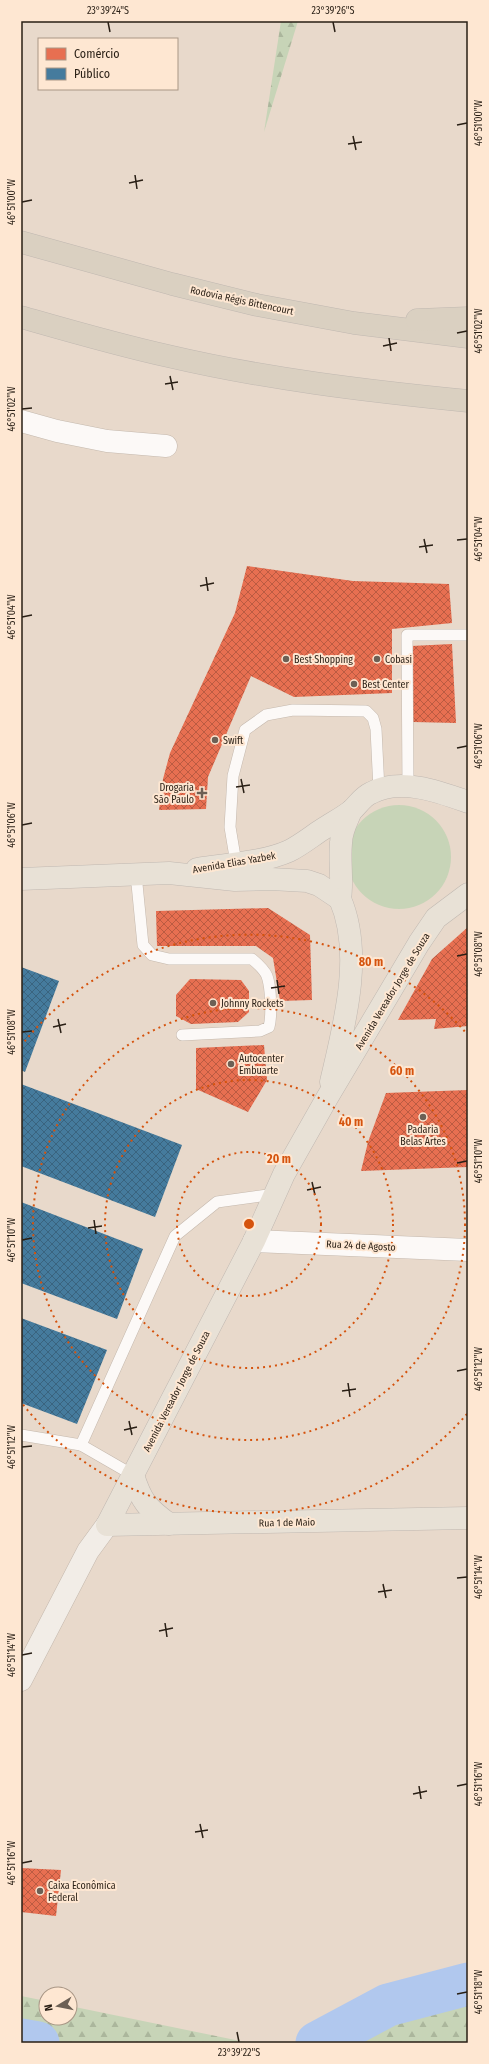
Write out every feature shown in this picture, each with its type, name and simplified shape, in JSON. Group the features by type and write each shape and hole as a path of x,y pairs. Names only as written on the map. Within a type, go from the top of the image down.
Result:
{"highway":[{"name":"Rodovia Régis Bittencourt","path":"21,242 180,286 257,304 354,323 468,337"},
{"path":"21,317 168,356 259,374 374,392 468,400"},
{"path":"354,323 468,318"}],"main road":[{"name":"Avenida Elias Yazbek","path":"21,879 168,873 278,855 291,850 351,811 359,802 371,793 385,787 408,787 432,790 468,802"},
{"path":"340,899 342,882 341,841 344,827 351,811"},
{"name":"Avenida Elias Yazbek","path":"168,873 236,880 270,879 307,881 319,885 340,899"},
{"name":"Avenida Vereador Jorge de Souza","path":"21,1680 88,1551 107,1526 254,1241 275,1194 327,1098 436,918 457,900 468,894"},
{"name":"Avenida Vereador Jorge de Souza","path":"327,1098 345,1021 349,989 348,920 340,899"},
{"path":"133,1475 138,1491 149,1510 168,1524"},
{"name":"Rua 1 de Maio","path":"107,1526 468,1518"}],"street":[{"path":"21,422 57,431 107,440 166,446"},
{"name":"Rua 24 de Agosto","path":"254,1241 468,1250"}],"lane":[{"path":"408,787 407,635 468,635"},
{"path":"236,863 230,827 233,776 245,730 266,715 293,710 366,712 373,718 376,729 379,790"},
{"path":"136,874 143,945 152,955 170,959 252,959 261,967 267,977 272,1018 269,1027 260,1031 182,1035"},
{"path":"81,1445 175,1236 217,1202 275,1194"},
{"path":"21,1435 81,1445 133,1475"}],"green space":[{"path":"281,21 298,21 264,132"},
{"path":"399,805 419,809 436,820 447,837 451,857 447,877 436,894 419,905 399,909 379,905 362,894 351,877 347,857 351,837 362,820 379,809"},
{"path":"21,1996 38,1999 38,2026 78,2026 78,2008 250,2043 21,2043"},
{"path":"468,2003 468,2043 303,2043"}],"building: Comércio":[{"name":"Best Center","path":"247,566 353,581 449,584 452,623 392,629 392,693 294,697 251,676 208,777 206,809 159,810 163,779 170,753 235,613"},
{"path":"452,644 456,723 413,722 411,646"},
{"path":"268,908 310,935 312,1000 280,1001 273,958 256,946 157,946 156,911"},
{"path":"468,927 468,1026 434,1029 436,1019 398,1020 432,959"},
{"name":"Johnny Rockets","path":"190,979 241,980 249,991 249,1012 238,1022 191,1024 176,1016 176,995"},
{"name":"Autocenter Embuarte","path":"264,1045 267,1080 248,1112 196,1089 196,1048"},
{"name":"Padaria Belas Artes","path":"468,1090 468,1167 361,1171 368,1142 386,1093"},
{"name":"Caixa Econômica Federal","path":"21,1868 61,1870 56,1916 21,1912"}],"building: Público":[{"path":"21,967 59,981 25,1072 21,1070"},
{"path":"21,1084 182,1145 155,1217 21,1166"},
{"path":"21,1202 143,1249 117,1319 21,1283"},
{"path":"21,1318 107,1350 77,1424 21,1403"}],"waterway":[{"path":"317,2043 388,2005 468,1984"},
{"path":"21,2040 38,2043"}],"place":[{"name":"Best Shopping","path":"286,659"},
{"name":"Cobasi","path":"377,659"},
{"name":"Best Center","path":"354,684"},
{"name":"Swift","path":"215,740"},
{"name":"Drogaria São Paulo","path":"202,793"},
{"name":"Johnny Rockets","path":"213,1003"},
{"name":"Autocenter Embuarte","path":"231,1064"},
{"name":"Padaria Belas Artes","path":"423,1117"},
{"name":"Caixa Econômica Federal","path":"40,1891"}]}
